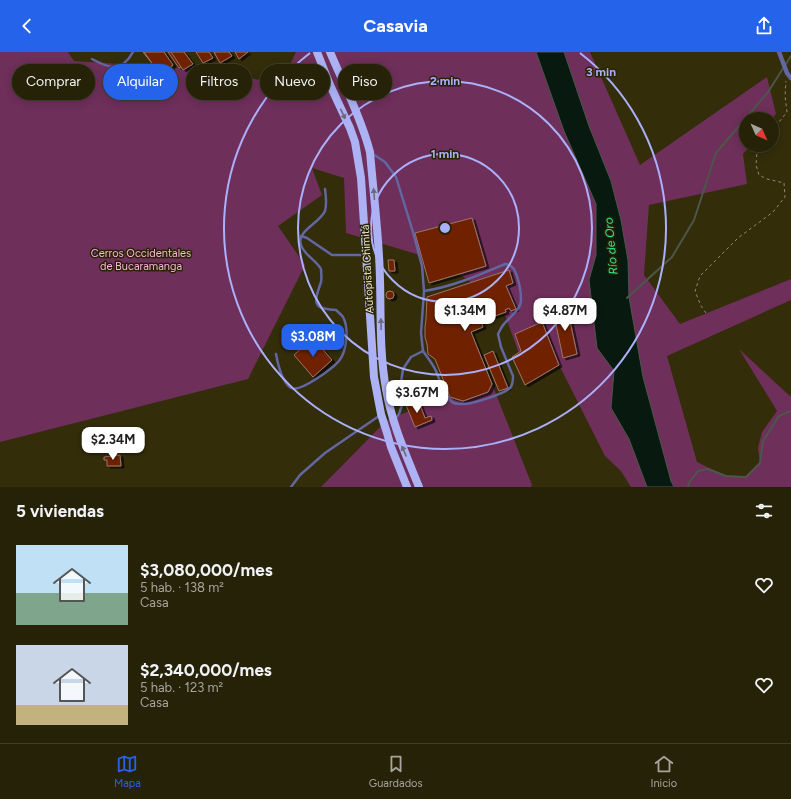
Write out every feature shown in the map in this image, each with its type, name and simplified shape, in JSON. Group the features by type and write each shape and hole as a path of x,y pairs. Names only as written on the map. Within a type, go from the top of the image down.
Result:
{"highway":[{"name":"Autopista Chimitá","path":"317,52 330,85 350,128 354,142 361,178 374,377 391,446 407,487"},
{"name":"Autopista Chimitá","path":"330,52 358,117 370,152 379,255 382,355 386,391 399,439 419,487"}],"street":[{"path":"779,52 787,73 791,78"}],"lane":[{"path":"92,59 112,68 123,64 134,52"},
{"path":"370,152 384,162 396,177 422,266 424,291 421,333 423,351 435,368 445,394 450,401 466,404 505,392 510,387 514,376 501,347 498,334 503,325 520,307 521,302 517,277 512,266 505,264 475,277 424,291"},
{"path":"276,354 280,373 286,382 295,389 300,388 319,377 339,362 345,349 346,328 342,316 336,310 321,308 317,304 316,300 321,281 321,269 304,251 300,240 301,236 320,218 325,210 325,189"},
{"path":"301,236 307,238 332,255 366,255"},
{"path":"393,420 400,414 402,405 400,389 403,369 411,357 423,351"},
{"path":"291,487 300,475 325,453 382,414"}],"path":[{"path":"779,122 787,112 785,96 787,73"},
{"path":"706,313 701,306 695,291 700,276 738,238 773,212 785,197 784,183 759,175 756,165 757,152"}],"green space":[{"name":"Cerros Occidentales de Bucaramanga","path":"0,52 68,52 74,61 119,64 103,64 103,100 178,100 178,68 186,69 186,100 252,100 252,79 260,80 260,100 330,100 330,64 290,64 296,52 536,52 549,90 571,73 564,52 590,52 640,165 767,77 776,112 739,112 739,152 745,152 743,154 747,184 649,205 644,275 680,324 791,279 791,300 667,356 697,462 726,476 746,477 760,463 758,448 762,432 777,411 739,349 791,397 791,487 674,487 671,481 637,460 647,487 631,487 621,471 605,456 557,361 526,373 501,304 443,262 346,233 344,178 312,168 322,195 278,226 305,265 248,379 0,442"},
{"path":"490,379 532,485 531,487 321,487 387,420"}],"water":[{"name":"Río de Oro","path":"536,52 564,52 589,126 611,181 621,220 628,260 629,297 643,377 671,481 674,487 647,487 629,439 611,408 614,371 597,348 589,280 596,255 596,204 564,131"}],"building":[{"path":"143,52 161,52 170,64 152,64"},
{"path":"144,52 164,52 172,64 153,64"},
{"path":"168,52 182,52 188,62 179,68 178,64 176,64"},
{"path":"171,52 184,52 193,64 186,64 186,68 183,70"},
{"path":"196,52 209,52 213,58 203,63"},
{"path":"214,52 229,52 231,55 220,62"},
{"path":"214,52 229,52 232,56 220,63"},
{"path":"235,52 248,52 239,59"},
{"path":"472,218 486,266 429,283 415,233"},
{"path":"388,260 394,260 395,271 389,271"},
{"path":"509,270 513,283 506,286 516,309 511,311 509,308 505,310 506,312 481,321 483,327 471,332 492,384 488,392 463,401 450,397 435,359 428,354 425,337 427,297"},
{"path":"388,291 392,291 394,295 392,299 388,299 386,297 386,293"},
{"path":"567,307 577,354 563,358 553,310"},
{"path":"542,322 559,365 525,385 512,357 521,351 515,334"},
{"path":"313,338 332,360 313,377 294,355"},
{"path":"493,351 508,388 499,391 484,355"},
{"path":"418,400 425,418 431,416 432,420 415,427 406,405"},
{"path":"120,455 121,466 107,466 107,460 104,460 104,457"}],"waterway":[{"path":"627,298 672,257 694,220 716,153 768,92 791,56"},
{"path":"688,487 689,483 698,471 708,469 726,476 746,477 760,463 763,441 779,416 791,411"}]}
